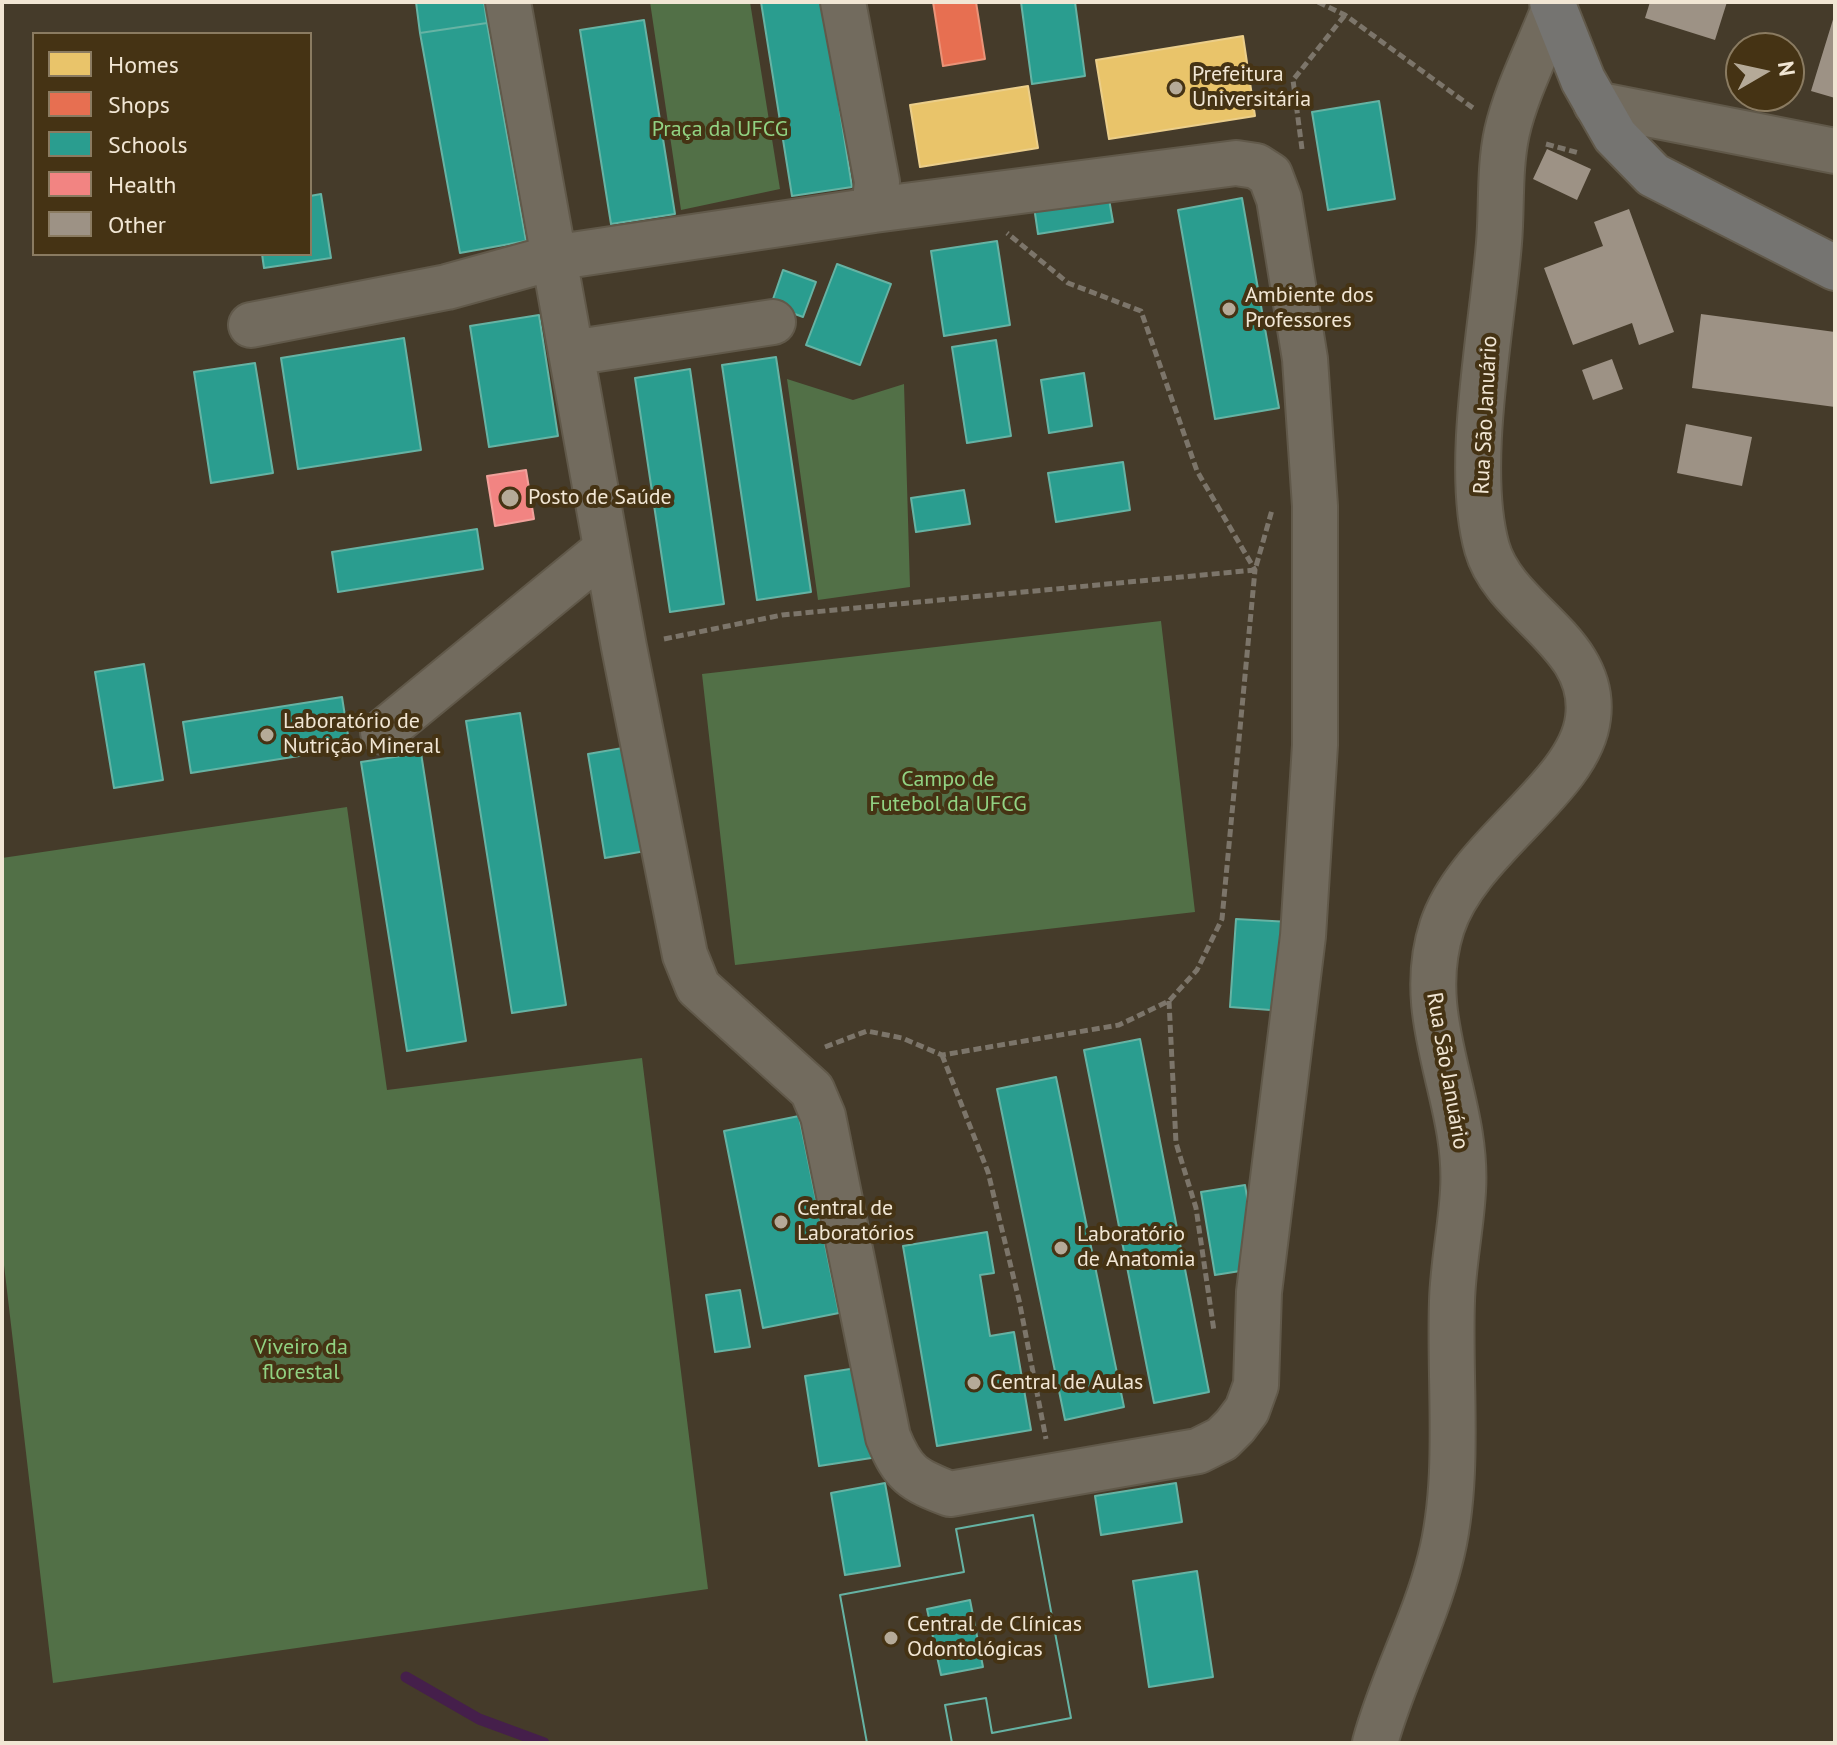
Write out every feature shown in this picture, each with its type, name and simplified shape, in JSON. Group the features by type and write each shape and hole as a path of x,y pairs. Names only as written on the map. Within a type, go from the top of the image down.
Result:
{"main road":[{"path":"1552,6 1596,104 1615,136 1653,175 1835,268"}],"street":[{"path":"251,325 447,287 552,258 874,210 1236,163 1256,166 1270,175 1279,199 1303,345 1315,506 1315,745 1303,936 1259,1292 1256,1385 1247,1410 1222,1439 1198,1451 950,1494 919,1482 899,1465 888,1437 823,1116 812,1090 698,987 689,965 624,647 552,258 508,2"},
{"path":"843,2 877,182 874,210"},
{"name":"Rua São Januário","path":"1375,1743 1441,1559 1450,1502 1452,1295 1464,1188 1461,1127 1430,995 1442,926 1474,866 1576,757 1589,716 1585,683 1574,657 1511,589 1487,550 1479,483 1483,392 1507,132 1552,6"},
{"path":"1596,104 1835,151"},
{"path":"571,353 773,322"},
{"path":"383,732 606,549"}],"path":[{"path":"1304,162 1293,80 1345,15"},
{"path":"788,1066 867,1031 902,1038 942,1055 1119,1025 1169,1001 1197,970 1222,919 1255,570 1197,471 1141,311 1068,283 1006,232 993,228"},
{"path":"624,647 782,615 1255,570"},
{"path":"1169,1001 1176,1143 1196,1208 1215,1334"},
{"path":"942,1055 988,1172 1019,1300 1053,1475"}],"green space":[{"name":"Praça da UFCG","path":"650,2 750,2 780,189 681,210"},
{"path":"787,379 853,400 904,384 910,587 818,600"},
{"name":"Campo de Futebol da UFCG","path":"1161,621 1195,912 735,965 702,674"},
{"name":"Viveiro da florestal","path":"347,807 387,1090 642,1058 708,1589 53,1683 2,1248 2,858"}],"building: Homes":[{"name":"Prefeitura Universitária","path":"1243,36 1255,116 1109,139 1096,60"},
{"path":"1028,86 1038,148 920,167 910,105"}],"building: Shops":[{"path":"933,2 976,2 985,59 943,66"}],"building: Schools":[{"path":"416,2 484,2 487,23 420,33"},
{"path":"761,2 823,2 852,187 792,196"},
{"path":"1021,2 1075,2 1085,76 1032,84"},
{"path":"644,20 675,214 611,224 580,30"},
{"path":"487,23 526,241 460,253 420,33"},
{"path":"1379,101 1395,199 1328,210 1312,112"},
{"path":"1106,182 1113,222 1038,234 1032,193"},
{"path":"321,194 331,258 264,268 262,256 312,256 312,196"},
{"name":"Ambiente dos Professores","path":"1242,198 1279,408 1215,419 1178,210"},
{"path":"997,241 1010,325 944,336 931,251"},
{"path":"837,264 891,284 860,365 806,345"},
{"path":"783,270 816,282 803,317 771,305"},
{"path":"539,315 558,436 489,447 470,326"},
{"path":"404,338 421,450 298,469 281,358"},
{"path":"996,340 1011,436 967,443 952,347"},
{"path":"776,357 811,592 757,600 722,365"},
{"path":"255,363 273,473 211,483 194,372"},
{"path":"690,369 724,604 670,612 635,378"},
{"path":"1084,373 1092,426 1049,433 1041,380"},
{"path":"1123,462 1130,510 1056,522 1048,473"},
{"path":"964,490 970,524 916,532 911,498"},
{"path":"477,529 483,569 338,592 332,552"},
{"path":"144,664 163,780 114,788 95,672"},
{"name":"Laboratório de Nutrição Mineral","path":"342,697 350,748 191,773 183,722"},
{"path":"520,713 566,1005 512,1013 466,721"},
{"path":"640,745 657,849 605,858 588,754"},
{"path":"421,753 466,1041 407,1051 361,762"},
{"path":"1236,919 1290,922 1284,1011 1230,1007"},
{"path":"1140,1039 1209,1392 1154,1403 1084,1050"},
{"name":"Laboratório de Anatomia","path":"1056,1077 1124,1407 1065,1420 997,1089"},
{"name":"Central de Laboratórios","path":"799,1116 839,1313 763,1328 724,1131"},
{"path":"1245,1185 1259,1268 1215,1275 1201,1192"},
{"name":"Central de Aulas","path":"987,1232 994,1273 980,1275 990,1336 1014,1332 1031,1430 937,1446 903,1246"},
{"path":"740,1290 750,1347 715,1352 706,1295"},
{"path":"863,1367 878,1457 819,1466 805,1376"},
{"path":"885,1483 900,1566 845,1575 831,1493"},
{"path":"1176,1483 1182,1522 1101,1535 1095,1496"},
{"name":"Central de Clínicas Odontológicas","path":"1033,1515 1071,1718 992,1733 986,1698 945,1705 952,1743 867,1743 840,1595 964,1572 956,1529","holes":["970,1600 983,1667 941,1675 927,1609"]},
{"name":"Central de Clínicas Odontológicas","path":"1033,1515 1071,1718 992,1733 986,1698 945,1705 952,1743 867,1743 840,1595 964,1572 956,1529"},
{"path":"1197,1571 1213,1677 1149,1687 1133,1581"}],"building: Health":[{"name":"Posto de Saúde","path":"526,470 534,519 495,526 487,476"}],"building: Other":[{"path":"1650,2 1727,2 1715,40 1645,18"},
{"path":"1835,13 1835,98 1811,91"},
{"path":"1547,149 1591,169 1577,200 1533,179"},
{"path":"1629,209 1674,332 1639,345 1632,323 1573,345 1544,268 1603,246 1594,222"},
{"path":"1701,314 1835,332 1835,407 1692,388"},
{"path":"1612,359 1623,389 1593,400 1582,370"},
{"path":"1686,424 1752,437 1742,486 1677,473"}],"waterway":[{"path":"406,1677 479,1719 544,1743"}],"place":[{"name":"Prefeitura Universitária","path":"1176,88"},
{"name":"Ambiente dos Professores","path":"1229,309"},
{"name":"Posto de Saúde","path":"510,498"},
{"name":"Laboratório de Nutrição Mineral","path":"267,735"},
{"name":"Central de Laboratórios","path":"781,1222"},
{"name":"Laboratório de Anatomia","path":"1061,1248"},
{"name":"Central de Aulas","path":"974,1383"},
{"name":"Central de Clínicas Odontológicas","path":"891,1638"}]}
